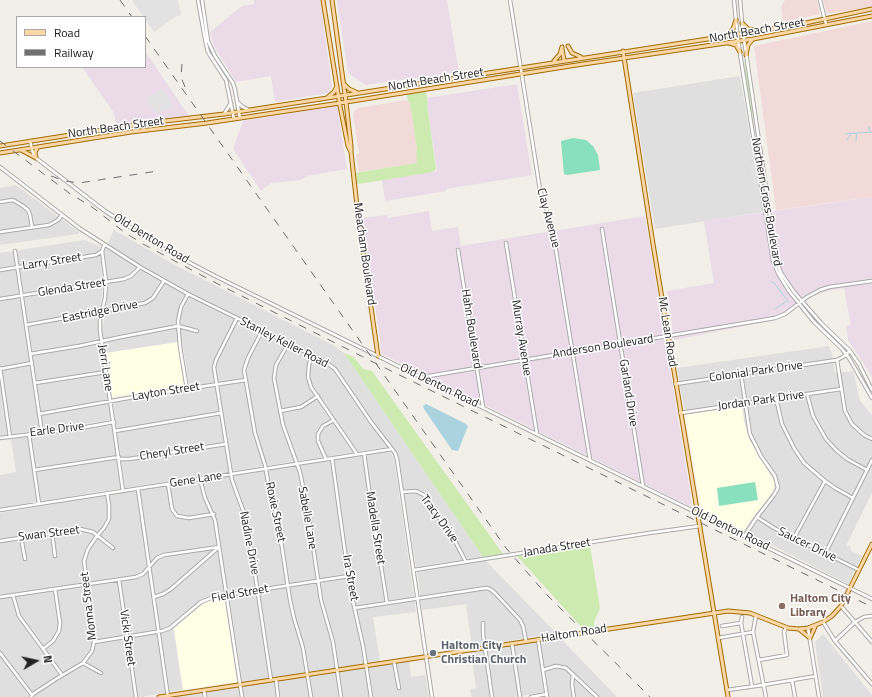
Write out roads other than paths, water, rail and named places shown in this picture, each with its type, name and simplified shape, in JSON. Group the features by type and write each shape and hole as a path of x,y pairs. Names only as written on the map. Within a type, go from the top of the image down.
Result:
{"main road":[{"name":"Meacham Boulevard","path":"324,0 340,103 348,146 351,152"},
{"name":"Meacham Boulevard","path":"332,0 344,83 365,268 378,356"},
{"name":"North Beach Street","path":"0,146 140,124 233,113 345,94 727,36 872,9"},
{"name":"North Beach Street","path":"0,153 141,130 272,114 404,92 752,39 872,16"},
{"path":"727,36 733,29 736,20"},
{"path":"742,23 748,28 763,30"},
{"path":"746,55 748,45 752,39"},
{"path":"727,42 734,44 740,52"},
{"path":"570,59 568,46 573,53 583,57"},
{"path":"553,62 559,56 562,47 564,60"},
{"name":"Mc Lean Road","path":"623,51 652,243 669,336 680,413 728,697"},
{"path":"344,83 351,91 360,92"},
{"path":"328,98 334,92 337,84"},
{"path":"403,86 404,92"},
{"path":"288,104 290,111"},
{"path":"270,106 272,114"},
{"path":"140,124 141,130"},
{"path":"94,131 95,137"},
{"path":"36,158 35,152 39,147"},
{"path":"19,150 27,152 36,158"},
{"name":"Haltom Road","path":"159,697 714,613 738,611 756,615 786,627 799,629 808,628 816,626 832,616 841,606 872,544"},
{"path":"799,629 810,638 816,626"}],"street":[{"path":"198,0 208,52 226,80 234,119"},
{"path":"202,0 208,41 233,83 240,118"},
{"name":"Clay Avenue","path":"510,0 540,190 552,226 590,460"},
{"name":"Northern Cross Boulevard","path":"734,0 738,41 758,148"},
{"name":"Northern Cross Boulevard","path":"740,0 758,148 775,257 782,275 814,322 846,354 872,398"},
{"path":"820,0 826,24"},
{"path":"224,114 231,102"},
{"path":"237,102 250,110"},
{"path":"30,141 36,158"},
{"name":"Old Denton Road","path":"36,158 105,210 162,248 215,276 745,535 872,599"},
{"name":"Stanley Keller Road","path":"0,167 104,246 140,268 188,294 324,361 335,369 371,422 392,449 397,459 432,697"},
{"path":"0,202 13,200 23,206 28,210 32,227"},
{"path":"0,232 49,225 58,220 62,215"},
{"name":"Garland Drive","path":"602,229 643,486"},
{"name":"Murray Avenue","path":"506,243 537,434"},
{"name":"Jerri Lane","path":"104,246 102,251 106,282 100,330 123,491"},
{"name":"Hahn Boulevard","path":"458,250 484,407"},
{"path":"15,251 42,433"},
{"name":"Larry Street","path":"0,270 96,255 102,251"},
{"name":"Glenda Street","path":"0,299 128,278 140,268"},
{"name":"Eastridge Drive","path":"26,325 145,303 153,298 164,281"},
{"name":"Anderson Boulevard","path":"421,377 775,318 785,314 816,292 826,288 872,281"},
{"path":"187,389 178,326 179,312 188,294"},
{"name":"Northern Cross Boulevard","path":"801,303 850,351 859,364 872,390"},
{"name":"Nadine Drive","path":"237,318 214,367 231,474 235,490 247,521 271,680"},
{"path":"30,354 79,346 178,326 197,331"},
{"name":"Roxie Street","path":"262,331 244,367 255,433 266,469 278,521 292,612 303,648 311,697"},
{"name":"Sabelle Lane","path":"288,344 281,354 274,371 274,378 284,430 297,464 308,512 318,581 325,618 333,642 341,697"},
{"path":"850,351 837,360 845,411 848,419 858,430 872,439"},
{"path":"312,355 308,377 312,387 358,454"},
{"name":"Colonial Park Drive","path":"676,384 837,360"},
{"path":"10,437 0,369 32,363"},
{"path":"35,383 106,372"},
{"path":"741,374 744,403 750,434 761,456 775,476 777,484 777,490 774,495 745,535"},
{"name":"Layton Street","path":"39,414 246,380"},
{"name":"Jordan Park Drive","path":"680,413 841,389"},
{"path":"807,394 813,416 826,440 847,459 867,470"},
{"path":"280,411 301,407 318,396"},
{"path":"776,398 782,424 794,448 804,463 825,481 854,498"},
{"path":"115,431 221,413"},
{"path":"326,459 318,441 318,434 323,426 334,420"},
{"name":"Earle Drive","path":"0,438 114,422"},
{"path":"28,434 40,504"},
{"name":"Cheryl Street","path":"34,470 119,458 129,459 226,444"},
{"name":"Gene Lane","path":"0,510 392,449"},
{"name":"Madella Street","path":"364,453 387,603"},
{"name":"Ira Street","path":"332,458 349,576 363,646 371,697"},
{"path":"826,554 872,460"},
{"path":"200,479 205,498 214,514 242,697"},
{"path":"794,538 825,481"},
{"path":"168,484 172,509 177,516 189,518 214,514"},
{"path":"138,489 168,696"},
{"name":"Tracy Drive","path":"402,492 416,491 424,495 458,545 466,562"},
{"name":"Monna Street","path":"31,696 83,663 92,651 94,642 84,558 109,519 107,493"},
{"name":"Saucer Drive","path":"757,517 774,528 859,570"},
{"name":"Janada Street","path":"414,570 700,526"},
{"name":"Swan Street","path":"0,541 80,529 93,532 113,548"},
{"path":"52,532 55,556"},
{"path":"21,537 25,559"},
{"path":"0,597 139,576 150,568 157,558 164,555 219,547"},
{"path":"154,597 164,594 171,589 219,547"},
{"name":"Field Street","path":"94,642 159,632 170,628 205,600 214,597 349,576"},
{"name":"Vicki Street","path":"118,580 136,697"},
{"path":"355,608 484,588 490,589 520,620 523,626 526,641"},
{"path":"43,649 53,641 59,631 60,623 55,589"},
{"path":"13,595 19,616 62,675"},
{"path":"841,606 872,642"},
{"path":"756,615 753,632 766,697"},
{"path":"835,641 855,622 864,617 872,616"},
{"path":"742,617 741,623 752,686"},
{"path":"823,622 835,641 872,684"},
{"path":"483,623 492,697"},
{"path":"722,626 741,623"},
{"path":"758,660 788,655 784,632 786,627"},
{"path":"808,628 819,697"},
{"path":"718,638 753,632"},
{"path":"531,697 547,696 538,639"},
{"path":"512,644 520,697"},
{"path":"0,653 31,696"},
{"path":"394,662 399,688"},
{"path":"83,663 101,673"},
{"path":"543,670 553,666 566,668 597,697"},
{"path":"573,674 572,685 574,697"},
{"path":"726,690 816,676"},
{"path":"276,680 278,697"},
{"path":"792,680 795,697"},
{"path":"204,690 205,697"}],"water":[{"path":"426,404 468,426 458,451 452,450 424,409 423,406"}],"waterway":[{"path":"869,127 870,131"},
{"path":"845,134 872,132"},
{"path":"856,140 857,133"},
{"path":"847,140 851,134"},
{"path":"771,282 774,283 789,302"},
{"path":"775,309 787,301"}],"railway":[{"path":"120,0 131,16"},
{"path":"146,37 506,548 546,594 650,697"},
{"path":"182,64 181,77 185,87"},
{"path":"0,141 69,193 92,207 124,232 143,244 216,283 375,363 872,607"},
{"path":"51,176 65,181 79,183 158,171"}],"place":[{"name":"Haltom City Library","path":"782,606"},
{"name":"Haltom City Christian Church","path":"433,653"}]}
